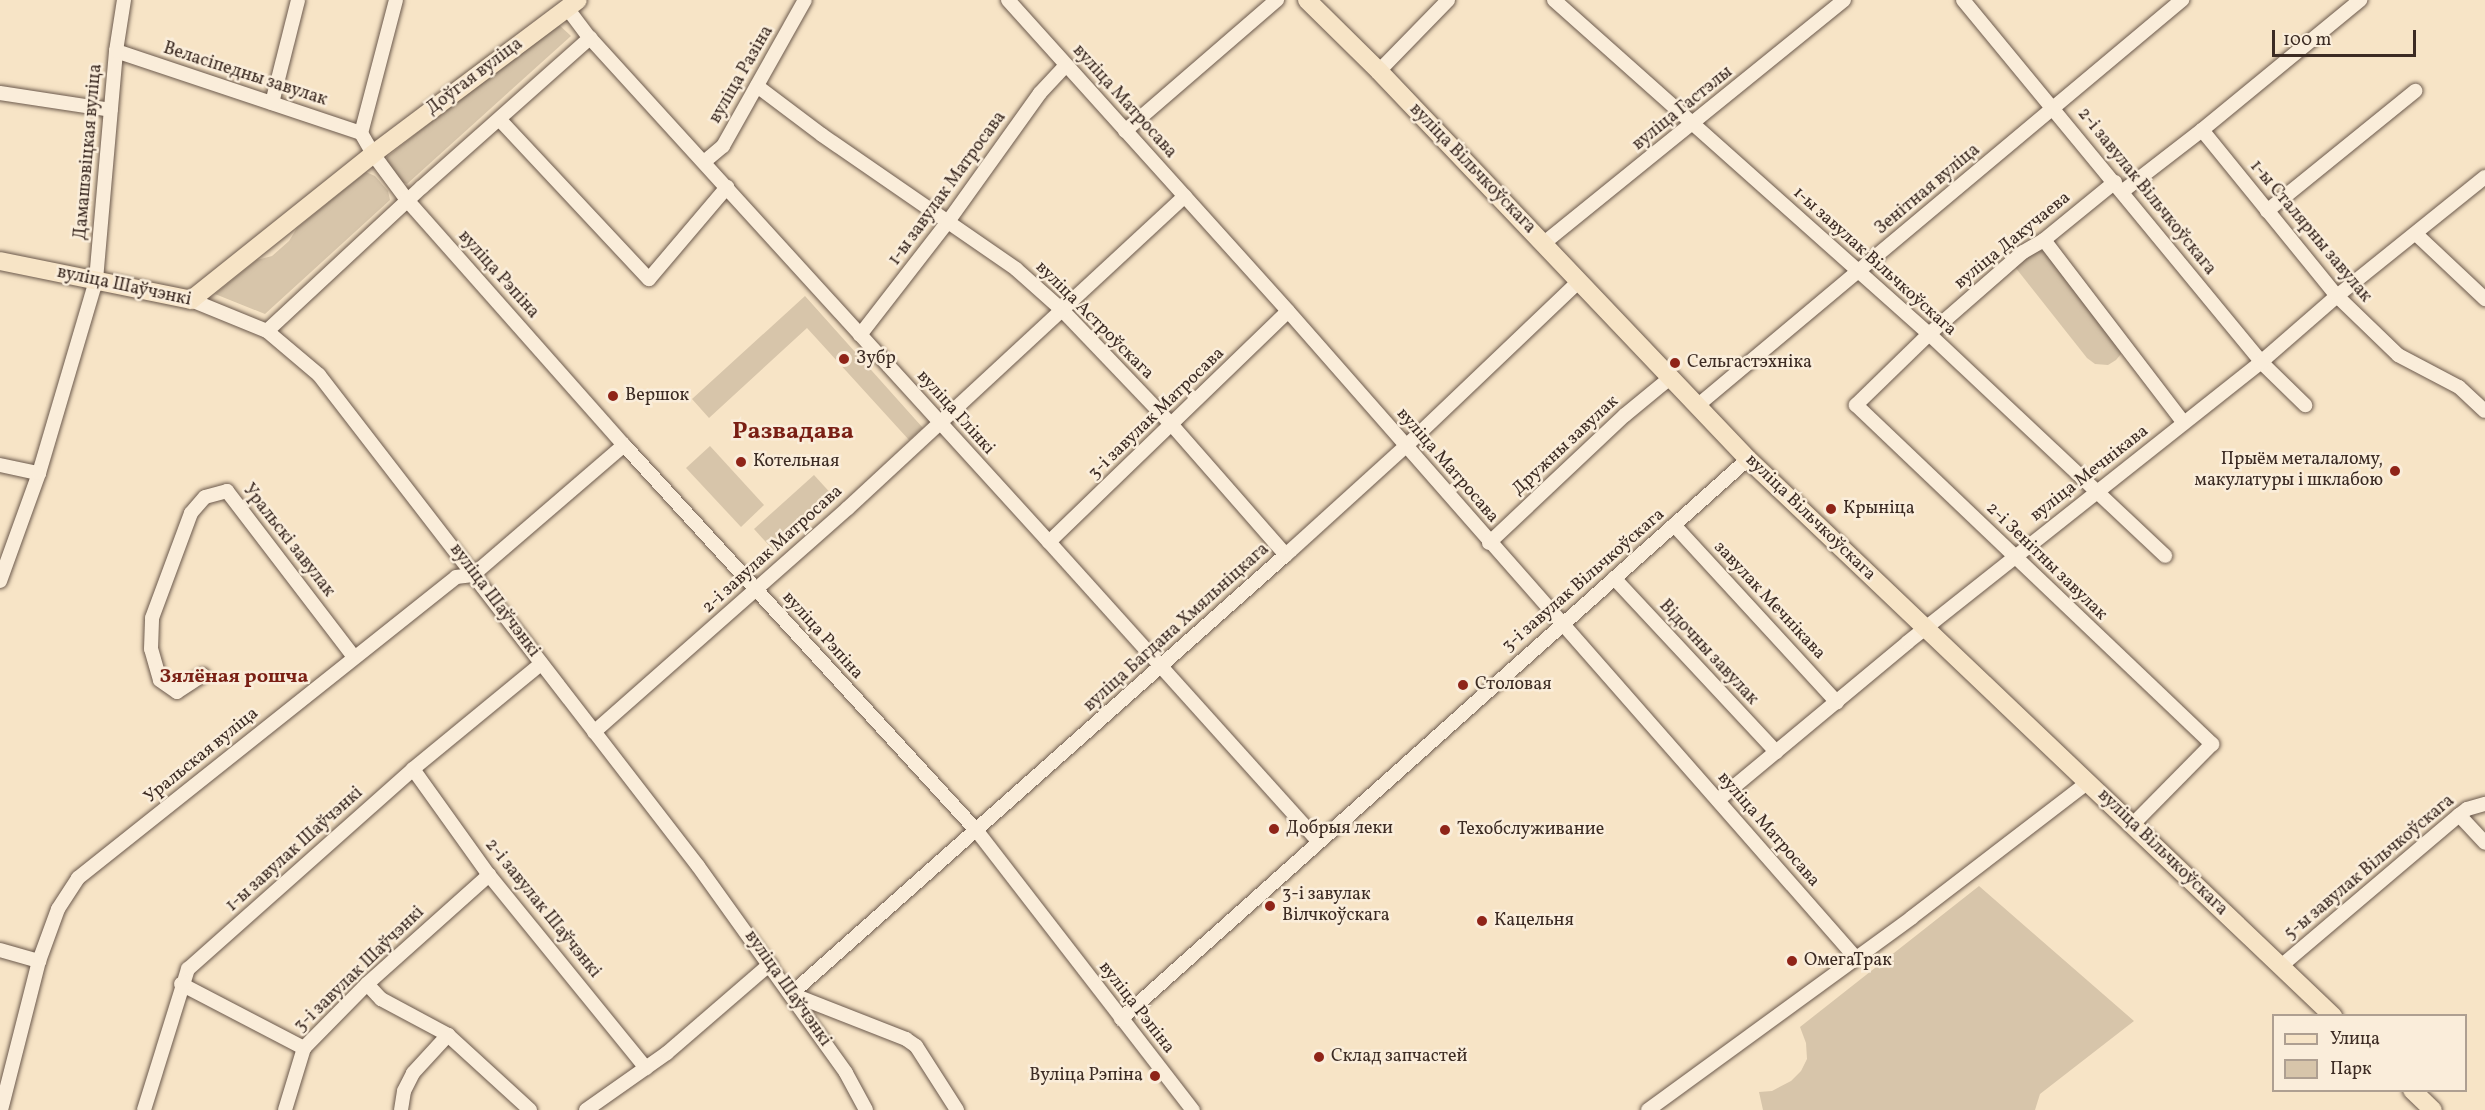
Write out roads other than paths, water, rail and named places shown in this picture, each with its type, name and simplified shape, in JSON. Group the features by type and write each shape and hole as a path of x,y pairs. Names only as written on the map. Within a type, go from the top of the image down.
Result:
{"main road":[{"name":"вуліца Вільчкоўскага","path":"1307,0 1379,71 1748,459 2331,1014"},
{"name":"Доўгая вуліца","path":"191,300 373,154 572,4"},
{"name":"вуліца Шаўчэнкі","path":"0,261 191,300"},
{"path":"2414,1092 2433,1110"}],"street":[{"name":"Дамашэвіцкая вуліца","path":"0,581 39,473 96,280 116,51 124,0"},
{"path":"272,103 298,0"},
{"path":"396,0 361,133 373,154 407,200"},
{"name":"вуліца Разіна","path":"704,162 723,146 805,0"},
{"name":"вуліца Матросава","path":"1008,0 1288,311 1489,543 1856,958"},
{"path":"1125,131 1277,0"},
{"path":"1379,71 1448,0"},
{"name":"1-ы завулак Вільчкоўскага","path":"1554,0 1929,333 2165,556"},
{"name":"вуліца Гастэлы","path":"1544,243 1694,124 1844,0"},
{"name":"2-і завулак Вільчкоўскага","path":"1963,0 2261,362 2305,405"},
{"name":"Зенітная вуліца","path":"1697,406 2182,0"},
{"name":"вуліца Дакучаева","path":"1856,405 1929,333 2023,252 2044,240 2202,130 2360,0"},
{"name":"вуліца Глінкі","path":"572,4 590,38 1050,542 1318,841"},
{"path":"267,331 407,200 590,38"},
{"name":"Веласіпедны завулак","path":"116,51 361,133"},
{"name":"1-ы завулак Матросава","path":"860,335 947,223 1040,93 1066,65"},
{"name":"вуліца Астроўскага","path":"757,86 947,223 1016,269 1062,310 1172,425 1286,555"},
{"path":"2267,210 2415,91"},
{"path":"0,93 111,110"},
{"path":"500,120 649,279 727,187"},
{"name":"1-ы Сталярны завулак","path":"2202,130 2337,296 2398,356 2459,387 2485,411"},
{"name":"вуліца Мечнікава","path":"1718,800 1925,628 2261,362 2337,296 2485,177"},
{"name":"2-і завулак Матросава","path":"594,732 756,589 1185,196"},
{"name":"вуліца Рэпіна","path":"407,200 624,445 977,831 1193,1110"},
{"path":"2415,234 2485,299"},
{"path":"2044,240 2184,423"},
{"name":"вуліца Багдана Хмяльніцкага","path":"791,994 1067,752 1160,665 1286,555 1406,446 1579,281"},
{"name":"вуліца Шаўчэнкі","path":"191,300 267,331 319,375 770,964 846,1073 866,1110"},
{"name":"3-і завулак Матросава","path":"1050,542 1288,311"},
{"name":"Дружны завулак","path":"1489,543 1625,415 1670,378"},
{"name":"2-і Зенітны завулак","path":"1856,405 2212,744 2133,824"},
{"name":"Уральская вуліца","path":"1,1108 39,961 58,909 78,878 456,577 473,575 624,445"},
{"name":"3-і завулак Вільчкоўскага","path":"1121,1019 1748,459"},
{"path":"0,465 39,473"},
{"name":"Уральскі завулак","path":"203,675 177,692 160,680 151,649 152,618 191,513 205,497 226,490 354,657"},
{"name":"завулак Мечнікава","path":"1674,525 1837,702"},
{"name":"Відочны завулак","path":"1614,578 1776,752"},
{"name":"1-ы завулак Шаўчэнкі","path":"144,1110 181,984 188,969 413,770 541,664"},
{"name":"2-і завулак Шаўчэнкі","path":"413,770 489,875 646,1068"},
{"path":"1648,1110 1856,958 2088,782"},
{"name":"5-ы завулак Вільчкоўскага","path":"2281,966 2459,815 2467,809 2485,804"},
{"path":"2459,815 2485,843"},
{"name":"3-і завулак Шаўчэнкі","path":"285,1110 304,1048 367,984 489,875"},
{"path":"0,950 39,961"},
{"path":"585,1110 646,1068 770,964"},
{"path":"181,984 304,1048"},
{"path":"367,984 381,999 448,1035 530,1110"},
{"path":"791,994 906,1039 916,1046 957,1110"},
{"path":"401,1110 404,1091 413,1073 448,1035"}],"place":[{"name":"Зубр","path":"844,359"},
{"name":"Сельгастэхніка","path":"1675,363"},
{"name":"Вершок","path":"613,396"},
{"name":"Котельная","path":"741,462"},
{"name":"Прыём металалому, макулатуры і шклабою","path":"2395,471"},
{"name":"Крыніца","path":"1831,509"},
{"name":"Столовая","path":"1463,685"},
{"name":"Добрыя леки","path":"1274,829"},
{"name":"Техобслуживание","path":"1445,830"},
{"name":"3-і завулак Вілчкоўскага","path":"1270,906"},
{"name":"Кацельня","path":"1482,921"},
{"name":"ОмегаТрак","path":"1792,961"},
{"name":"Склад запчастей","path":"1319,1057"},
{"name":"Вуліца Рэпіна","path":"1155,1076"}],"district":[{"name":"Развадава","path":"793,433"},
{"name":"Зялёная рошча","path":"234,677"}]}
